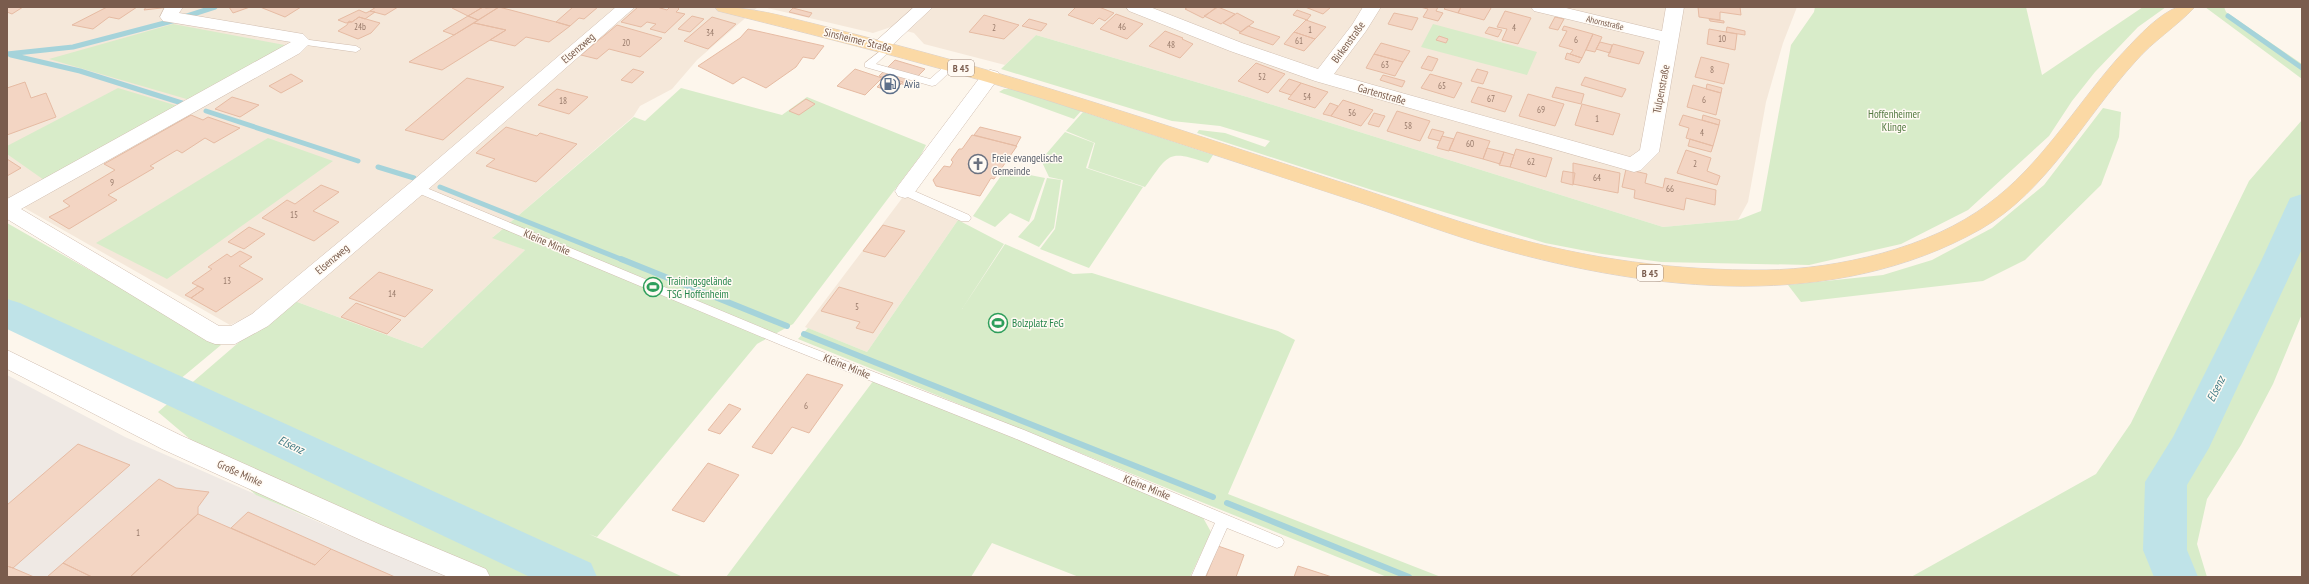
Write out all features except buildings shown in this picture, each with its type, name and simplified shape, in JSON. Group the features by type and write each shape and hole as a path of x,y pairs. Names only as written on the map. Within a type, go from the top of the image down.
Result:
{"main road":[{"name":"Sinsheimer Straße","path":"724,7 884,47 991,76 1499,241 1561,257 1651,273 1745,279 1767,279 1852,269 1911,252 1966,229 2007,200 2067,135 2129,56 2162,25 2186,7"}],"street":[{"name":"Elsenzweg","path":"302,42 294,49 7,209 215,335 235,335 260,320 417,188 626,7"},
{"path":"884,47 924,7"},
{"name":"Gartenstraße","path":"1135,7 1236,47 1322,77 1634,165"},
{"name":"Birkenstraße","path":"1322,77 1360,27 1372,7"},
{"name":"Ahornstraße","path":"1540,7 1671,38"},
{"name":"Tulpenstraße","path":"1634,165 1649,152 1671,38 1675,7"},
{"path":"175,15 297,38 302,42"},
{"path":"905,191 991,76"},
{"name":"Große Minke","path":"7,359 178,445 372,533 477,577"}],"lane":[{"path":"302,42 356,49"},
{"path":"884,47 869,65 932,83 952,65"},
{"name":"Kleine Minke","path":"417,188 785,342 1033,440 1277,542"},
{"path":"905,191 965,218"},
{"path":"1198,577 1224,519"}],"shaded area":[{"path":"7,7 758,7 697,60 672,89 640,106 633,117 493,237 525,250 422,348 289,299 230,325 7,198"},
{"path":"763,7 1797,7 1783,43 1766,102 1748,202 1738,220 1663,227 1254,99 1036,35 1005,65 924,44 914,33 891,27 873,33"},
{"path":"903,197 913,198 958,220 867,352 805,327"},
{"path":"7,375 125,437 332,528 453,577 7,577"}],"green space":[{"name":"Hoffenheimer Klinge","path":"1815,7 2026,7 2042,75 2143,7 2166,7 2138,27 2095,72 2072,101 2049,136 1968,210 1901,244 1809,265 1661,262 1602,254 1545,243 1372,190 1197,133 1199,130 1225,133 1265,147 1270,141 1220,126 1172,121 1001,69 1036,35 1254,99 1663,227 1738,220 1761,211 1791,45 1814,12"},
{"path":"2205,7 2224,7 2226,12 2302,64 2302,79"},
{"path":"173,24 290,46 190,100 49,59"},
{"path":"1433,24 1537,52 1527,75 1421,47"},
{"path":"118,88 178,106 44,180 7,154 7,146"},
{"name":"Trainingsgelände TSG Hoffenheim","path":"681,88 782,115 807,97 926,145 921,155 793,324 757,344 597,537 589,534 683,577 453,577 256,495 158,412 289,299 422,348 525,250 492,238 634,117 645,121"},
{"path":"1004,89 1014,89 1082,110 1074,119 999,92"},
{"path":"2103,108 2121,112 2119,137 2101,185 2025,260 1983,281 1801,302 1788,285 1883,275 1932,260 1992,228 2044,185"},
{"path":"1083,112 1213,155 1208,163 1184,156 1170,157 1159,167 1145,187 1088,168 1095,143 1066,131"},
{"path":"2302,120 2302,314 2273,384 2241,445 2207,499 2197,544 2207,577 1911,577 2096,474 2131,423 2249,181"},
{"path":"1065,132 1094,143 1086,168 1143,187 1089,268 1040,249 1055,229 1063,180 1049,177 1041,160"},
{"path":"268,138 333,161 167,279 96,243"},
{"path":"1005,170 1045,178 1029,222 1010,213 995,227 973,216"},
{"path":"1047,178 1061,180 1054,228 1039,247 1018,237 1034,219"},
{"path":"958,220 1004,244 962,309 1005,244 1073,274 1092,273 1278,331 1295,340 1228,494 1441,577 1387,577 798,339 808,328 867,352"},
{"path":"7,223 221,345 179,380 7,300"},
{"path":"874,380 1201,514 1211,532 1190,577 1079,577 992,543 971,577 726,577"}],"waterway":[{"path":"184,17 215,7"},
{"path":"2228,16 2302,68"},
{"path":"7,54 73,47 176,20"},
{"path":"11,55 80,71 185,104"},
{"path":"206,111 358,161"},
{"path":"378,167 414,178"},
{"path":"440,187 623,260"},
{"name":"Elsenz","path":"2176,577 2165,550 2166,482 2188,448 2280,259 2302,206"},
{"path":"621,259 787,326"},
{"name":"Elsenz","path":"7,313 575,577"},
{"path":"804,334 1213,497"},
{"path":"1227,503 1409,577"}],"place":[{"name":"Avia","path":"890,84"},
{"name":"Freie evangelische Gemeinde","path":"978,164"},
{"name":"Trainingsgelände TSG Hoffenheim","path":"653,287"},
{"name":"Bolzplatz FeG","path":"998,323"}]}
